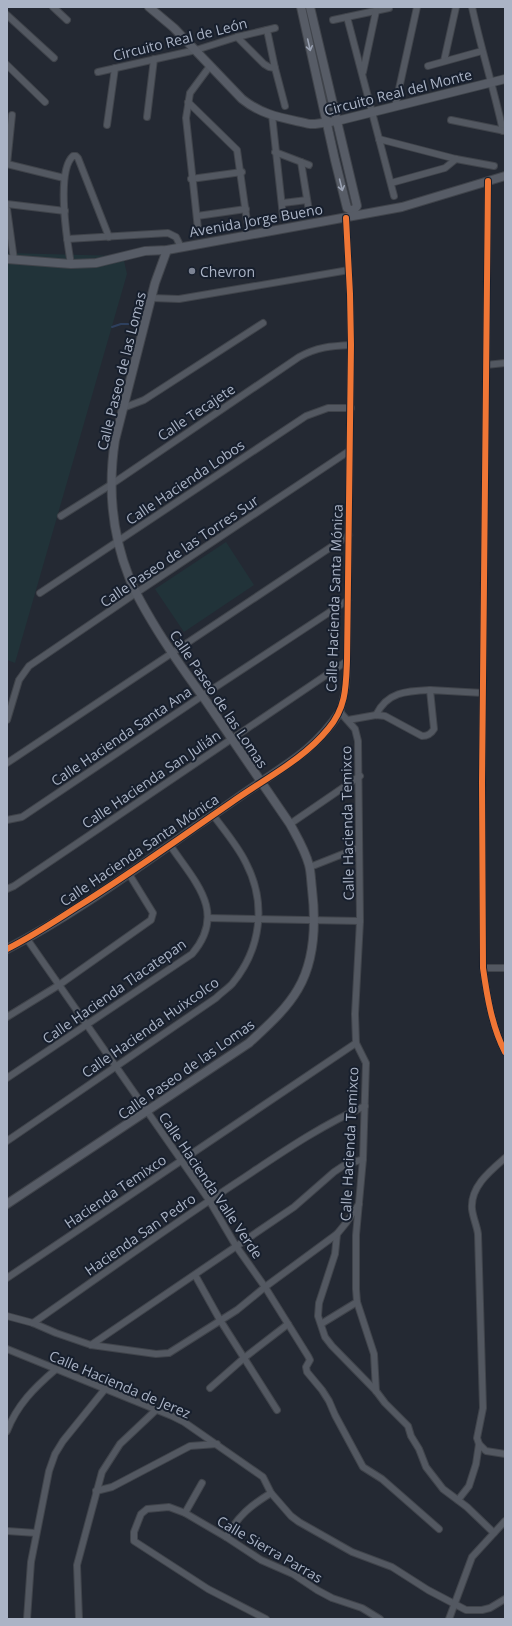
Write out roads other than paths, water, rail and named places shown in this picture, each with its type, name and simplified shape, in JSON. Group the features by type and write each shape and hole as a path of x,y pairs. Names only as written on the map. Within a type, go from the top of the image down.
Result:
{"main road":[{"name":"Circuito Real del Monte","path":"149,7 174,28 242,99 252,107 272,115 310,124 337,121 505,79"},
{"path":"301,7 347,208 353,211 357,206 344,158 337,121 310,7"},
{"name":"Avenida Jorge Bueno","path":"11,259 71,264 96,263 145,251 167,250 402,207 505,176"},
{"name":"Calle Paseo de las Lomas","path":"7,1204 148,1112 215,1065 249,1044 280,1012 297,990 307,971 312,948 315,912 310,867 306,854 290,824 172,653 136,593 129,578 118,542 114,519 112,484 113,453 155,283 167,250"},
{"name":"Calle Hacienda Santa Mónica","path":"7,949 27,939 129,874 289,764 312,746 328,730 340,712"}],"street":[{"path":"53,7 67,20"},
{"path":"395,107 417,7"},
{"path":"444,61 456,7"},
{"path":"451,120 504,131 492,82 482,52 472,7"},
{"path":"333,20 390,8"},
{"path":"363,74 376,11"},
{"path":"7,15 54,58"},
{"path":"347,17 394,196"},
{"name":"Circuito Real de León","path":"98,72 196,50 237,37 275,28"},
{"name":"Circuito Real de León","path":"267,30 285,106"},
{"path":"237,37 264,64 275,68"},
{"path":"428,66 482,52"},
{"path":"146,118 154,59"},
{"path":"7,65 45,102"},
{"path":"198,229 186,118 188,102 195,86 210,66"},
{"path":"107,125 115,68"},
{"path":"188,102 238,150 242,172 247,221"},
{"path":"12,115 7,164 64,178"},
{"path":"272,115 275,152 283,203 283,216"},
{"path":"379,139 456,159 494,166"},
{"path":"275,152 310,165"},
{"path":"71,264 67,239 64,178 70,158 73,156 78,158 109,237"},
{"path":"335,160 344,158"},
{"path":"391,182 445,168 456,159"},
{"path":"300,162 309,211"},
{"path":"192,179 242,172"},
{"path":"488,181 482,783 483,968 486,992 505,1052"},
{"path":"283,203 307,200"},
{"path":"7,204 65,211"},
{"path":"7,209 11,259"},
{"path":"196,216 246,209"},
{"name":"Calle Hacienda Santa Mónica","path":"340,712 346,686 347,661 349,451 351,408 351,345 346,218"},
{"path":"67,239 168,233 176,237 181,247"},
{"path":"152,298 179,299 349,270"},
{"path":"123,408 144,400 263,323"},
{"name":"Calle Tecajete","path":"62,516 112,484 299,357 311,350 324,347 351,345"},
{"path":"486,365 505,363"},
{"name":"Calle Hacienda Lobos","path":"40,593 306,416 328,408 351,408"},
{"name":"Calle Paseo de las Torres Sur","path":"7,720 19,680 23,672 29,666 349,451"},
{"path":"7,763 349,535"},
{"name":"Calle Hacienda Santa Ana","path":"7,820 22,817 348,600"},
{"name":"Calle Hacienda San Julián","path":"7,889 14,886 347,661"},
{"path":"376,715 380,706 391,696 414,690 483,693"},
{"path":"348,720 376,715 385,716 422,736 427,736 431,734 434,729 430,690"},
{"name":"Calle Hacienda Temixco","path":"340,712 355,729 358,741 360,776 358,848 360,921 355,1004 356,1043 366,1063 363,1159 356,1235 357,1302 374,1354 376,1390"},
{"path":"290,824 360,776"},
{"name":"Calle Hacienda Huixcolco","path":"7,1140 216,998 231,985 240,972 255,940 259,919 259,907 251,874 245,861 213,815"},
{"name":"Calle Hacienda Tlacatepan","path":"7,1078 192,954 200,944 205,933 208,918 206,901 170,845"},
{"path":"310,867 358,848"},
{"path":"7,1017 58,985 151,920 153,913 129,874"},
{"path":"208,918 360,921"},
{"name":"Calle Hacienda Valle Verde","path":"27,939 209,1200 236,1246 265,1287 310,1360 306,1367 307,1372 329,1401 334,1415 344,1430 363,1467 382,1479 439,1529"},
{"path":"483,968 505,968"},
{"name":"Hacienda Temixco","path":"7,1278 356,1043"},
{"name":"Hacienda San Pedro","path":"33,1323 209,1200 320,1128 365,1106"},
{"path":"505,1158 489,1171 472,1197 472,1210 478,1234 483,1408 477,1438 479,1444 486,1451 505,1454"},
{"path":"91,1345 294,1207 334,1172 343,1166 363,1159"},
{"path":"7,1316 33,1323 69,1338 91,1345 156,1354 169,1353 242,1306 265,1287 337,1234 359,1204"},
{"path":"337,1234 335,1254 319,1303 318,1316 326,1337 332,1346 376,1390 385,1403 408,1426 411,1436 434,1477 443,1489 467,1507 494,1533"},
{"path":"195,1275 220,1320 277,1410"},
{"path":"321,1324 357,1302"},
{"path":"210,1388 244,1358 288,1324"},
{"name":"Calle Hacienda de Jerez","path":"7,1350 184,1422 262,1477 271,1493 284,1510 299,1522 352,1552 392,1567 428,1590 456,1603 466,1610 482,1610 490,1608 505,1598"},
{"path":"7,1431 22,1402 35,1387 55,1370"},
{"path":"27,1619 31,1562 49,1471 55,1454 74,1425 105,1389"},
{"path":"79,1619 78,1565 102,1472 120,1444 156,1410"},
{"path":"96,1491 112,1487 190,1446 217,1444"},
{"path":"458,1500 469,1486 476,1464 479,1444"},
{"path":"185,1513 202,1483"},
{"path":"226,1537 241,1514 271,1493"},
{"name":"Calle Sierra Parras","path":"266,1619 208,1590 134,1541 136,1523 141,1514 147,1509 169,1507 185,1513 261,1560 293,1574 322,1593 362,1608 380,1619"},
{"path":"449,1619 456,1603 469,1563 494,1533 502,1527 505,1521"},
{"path":"7,1531 36,1534"}],"waterway":[{"path":"112,327 121,324 139,324"}],"place":[{"name":"Chevron","path":"192,271"}]}
